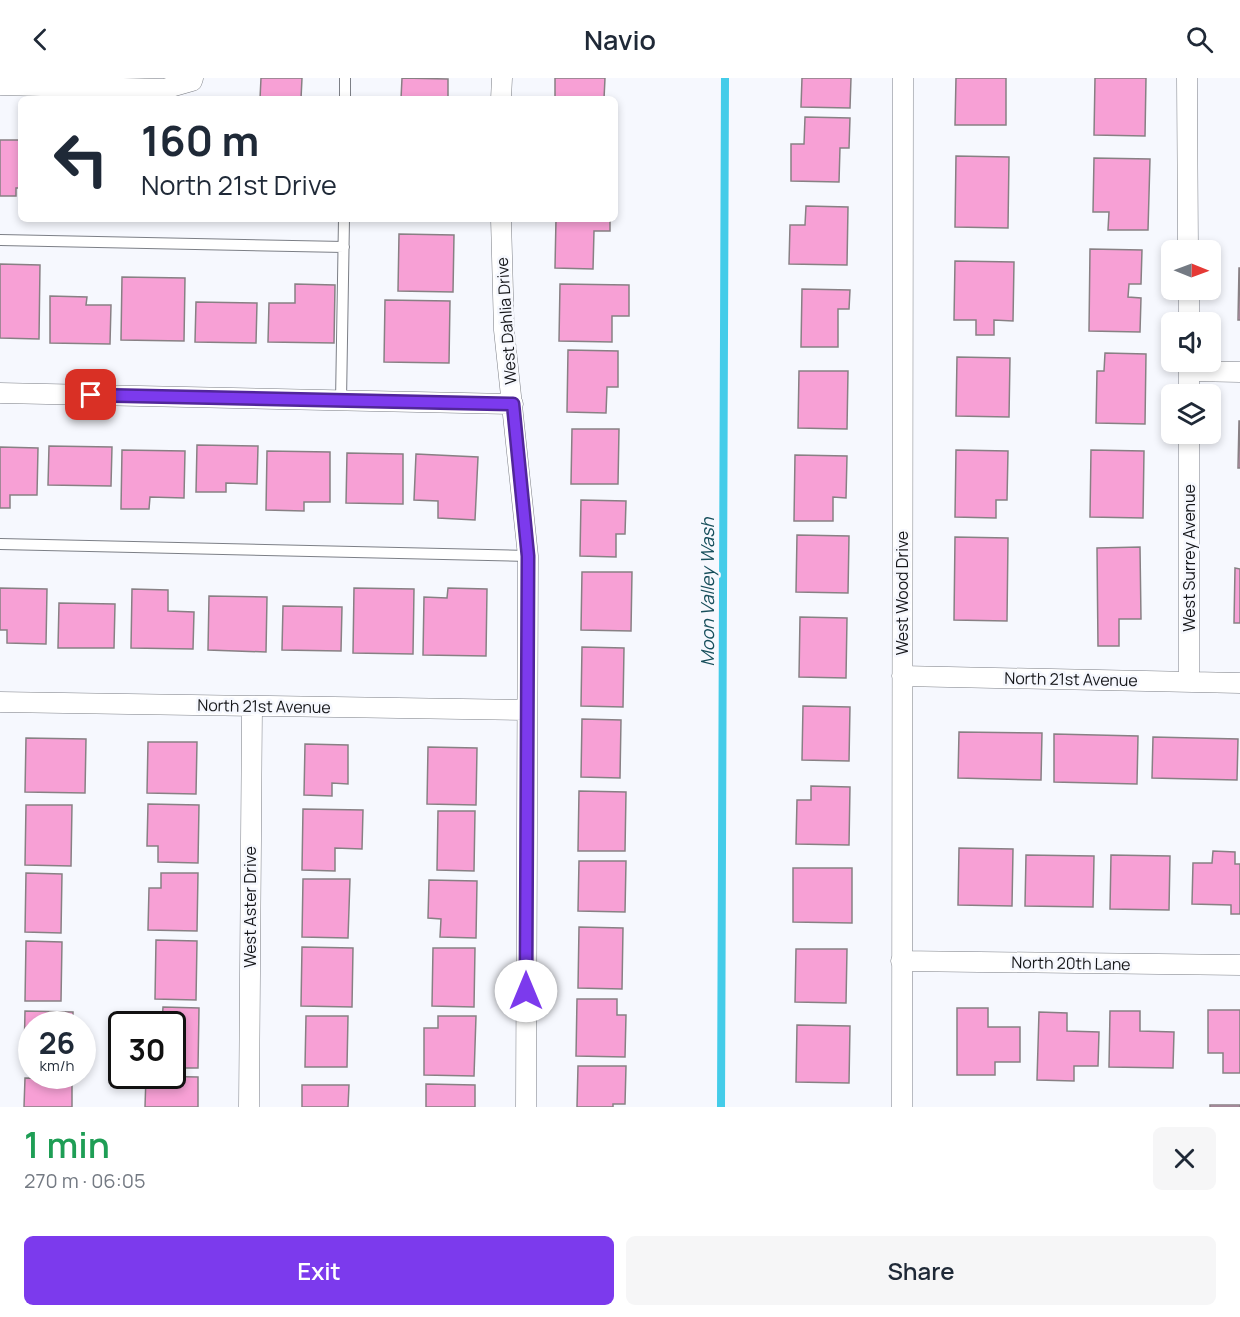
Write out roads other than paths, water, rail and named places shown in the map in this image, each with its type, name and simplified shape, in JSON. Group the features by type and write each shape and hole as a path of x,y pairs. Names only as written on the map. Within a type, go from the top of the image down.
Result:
{"street":[{"path":"501,78 501,96"},
{"name":"West Wood Drive","path":"902,1107 903,78"},
{"path":"1187,78 1188,240"},
{"path":"0,85 37,82 164,89 192,80"},
{"name":"West Dahlia Drive","path":"501,222 504,330 528,556 526,1107"},
{"path":"1221,370 1240,372"},
{"path":"0,393 513,404"},
{"name":"West Surrey Avenue","path":"1189,444 1189,682"},
{"name":"North 21st Avenue","path":"902,676 1240,683"},
{"name":"North 21st Avenue","path":"0,702 527,710"},
{"name":"West Aster Drive","path":"249,1107 252,707"},
{"name":"North 20th Lane","path":"901,961 1240,965"}],"lane":[{"path":"345,78 345,96"},
{"path":"341,401 344,222"},
{"path":"0,240 344,247"},
{"path":"0,544 528,556"}],"waterway":[{"name":"Moon Valley Wash","path":"721,1107 725,78"}]}
